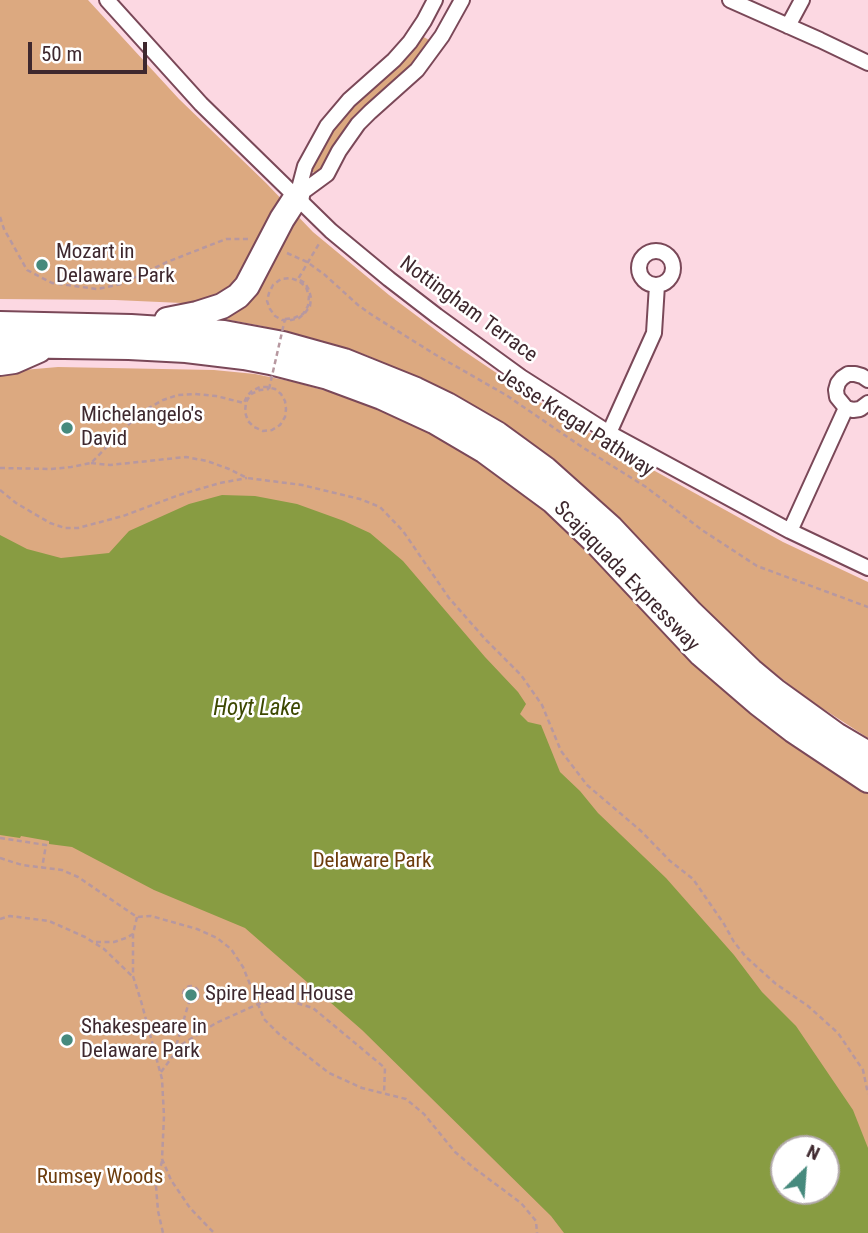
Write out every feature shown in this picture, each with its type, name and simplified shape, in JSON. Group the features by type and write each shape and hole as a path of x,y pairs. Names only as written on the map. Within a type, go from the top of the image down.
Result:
{"highway":[{"path":"131,327 197,314 222,306 238,296 247,286 297,196"},
{"name":"Scajaquada Expressway","path":"0,324 131,327 224,333 344,361 416,390 464,415 522,451 568,488 611,528 691,613 751,671 835,735 868,754"},
{"name":"Scajaquada Expressway","path":"0,345 129,347 215,352 270,362 328,377 434,421 485,451 553,501 602,548 701,654 793,730 868,780"},
{"path":"0,363 14,361 49,345"}],"street":[{"name":"Nottingham Terrace","path":"107,0 201,104 348,245 437,316 521,377 609,433 790,531 868,568"},
{"path":"297,196 305,166 327,126 349,100 410,42 435,0"},
{"path":"297,196 327,174 358,124 417,70 442,36 462,0"},
{"path":"730,0 868,63"},
{"path":"788,26 802,0"},
{"path":"424,22 442,36"},
{"path":"609,433 654,333 657,285"},
{"path":"868,380 862,376 848,374 842,378 836,390 837,397 846,408 860,409 868,403"},
{"path":"790,531 846,408"}],"path":[{"path":"0,217 27,270 51,283 97,289 121,284 167,262 226,239 255,240"},
{"path":"91,463 140,413 178,395 216,396 244,403 252,391 260,387 267,387 275,389 285,401 285,417 281,425 263,431 254,427 245,412 246,402 251,394 269,389 285,319 303,314 308,306 309,296 306,287 299,281 281,279 273,285 267,301 275,316 282,320 291,320 299,318 305,313 310,306 311,298 305,283 298,279 322,237"},
{"name":"Jesse Kregal Pathway","path":"287,253 307,262 325,275 372,315 506,395 646,487 702,530 757,566 868,607"},
{"path":"0,468 51,469 91,463 110,465 186,457 207,461 247,478"},
{"path":"0,490 50,523 65,528 78,528 123,516 179,495 247,478 333,491 380,507 403,531 449,597 521,675 538,698 561,751 587,785 693,879 746,957 838,1033 863,1070 868,1094"},
{"path":"0,838 46,845 42,868"},
{"path":"0,858 22,865 62,870 78,877 137,917 151,916 197,929 216,938 231,949 243,967 264,1019 320,1067 362,1088 406,1099 424,1114 455,1152 521,1203 536,1221 537,1233"},
{"path":"0,919 10,916 49,921 104,949 133,976"},
{"path":"137,917 133,934 133,976 162,1079 162,1159 156,1186 163,1233"},
{"path":"93,942 114,942 133,934"},
{"path":"189,986 195,987 199,996 197,1000 189,1002 183,997 184,991 189,986"},
{"path":"160,1072 181,1045 216,1023 258,1004 287,1000 313,1008 384,1068 384,1094"},
{"path":"173,1055 189,1002"},
{"path":"162,1159 171,1180 190,1208 214,1233"}],"green space":[{"path":"0,0 88,0 179,99 313,232 389,295 461,349 617,450 783,542 868,582 868,738 805,697 762,663 700,605 604,504 564,468 498,421 423,380 339,346 262,326 212,319 182,303 0,299"},
{"path":"422,36 429,40 430,47 324,171 318,174 312,172 310,168 331,128"},
{"name":"Delaware Park","path":"58,367 214,370 255,374 355,399 416,426 469,455 534,502 868,790 868,1233 0,1233 0,372"}],"water":[{"name":"Hoyt Lake","path":"222,495 255,496 297,504 344,521 370,533 403,561 518,692 526,704 520,714 528,722 541,725 560,772 598,813 666,878 734,955 762,992 796,1026 853,1110 868,1148 868,1233 564,1233 551,1216 362,1030 245,928 154,890 72,847 21,836 0,835 0,535 27,549 61,558 109,553 129,531 189,504"}],"place":[{"name":"Mozart in Delaware Park","path":"42,265"},
{"name":"Michelangelo's David","path":"67,428"},
{"name":"Spire Head House","path":"191,995"},
{"name":"Shakespeare in Delaware Park","path":"67,1040"}],"park label":[{"name":"Rumsey Woods","path":"100,1178"}]}
